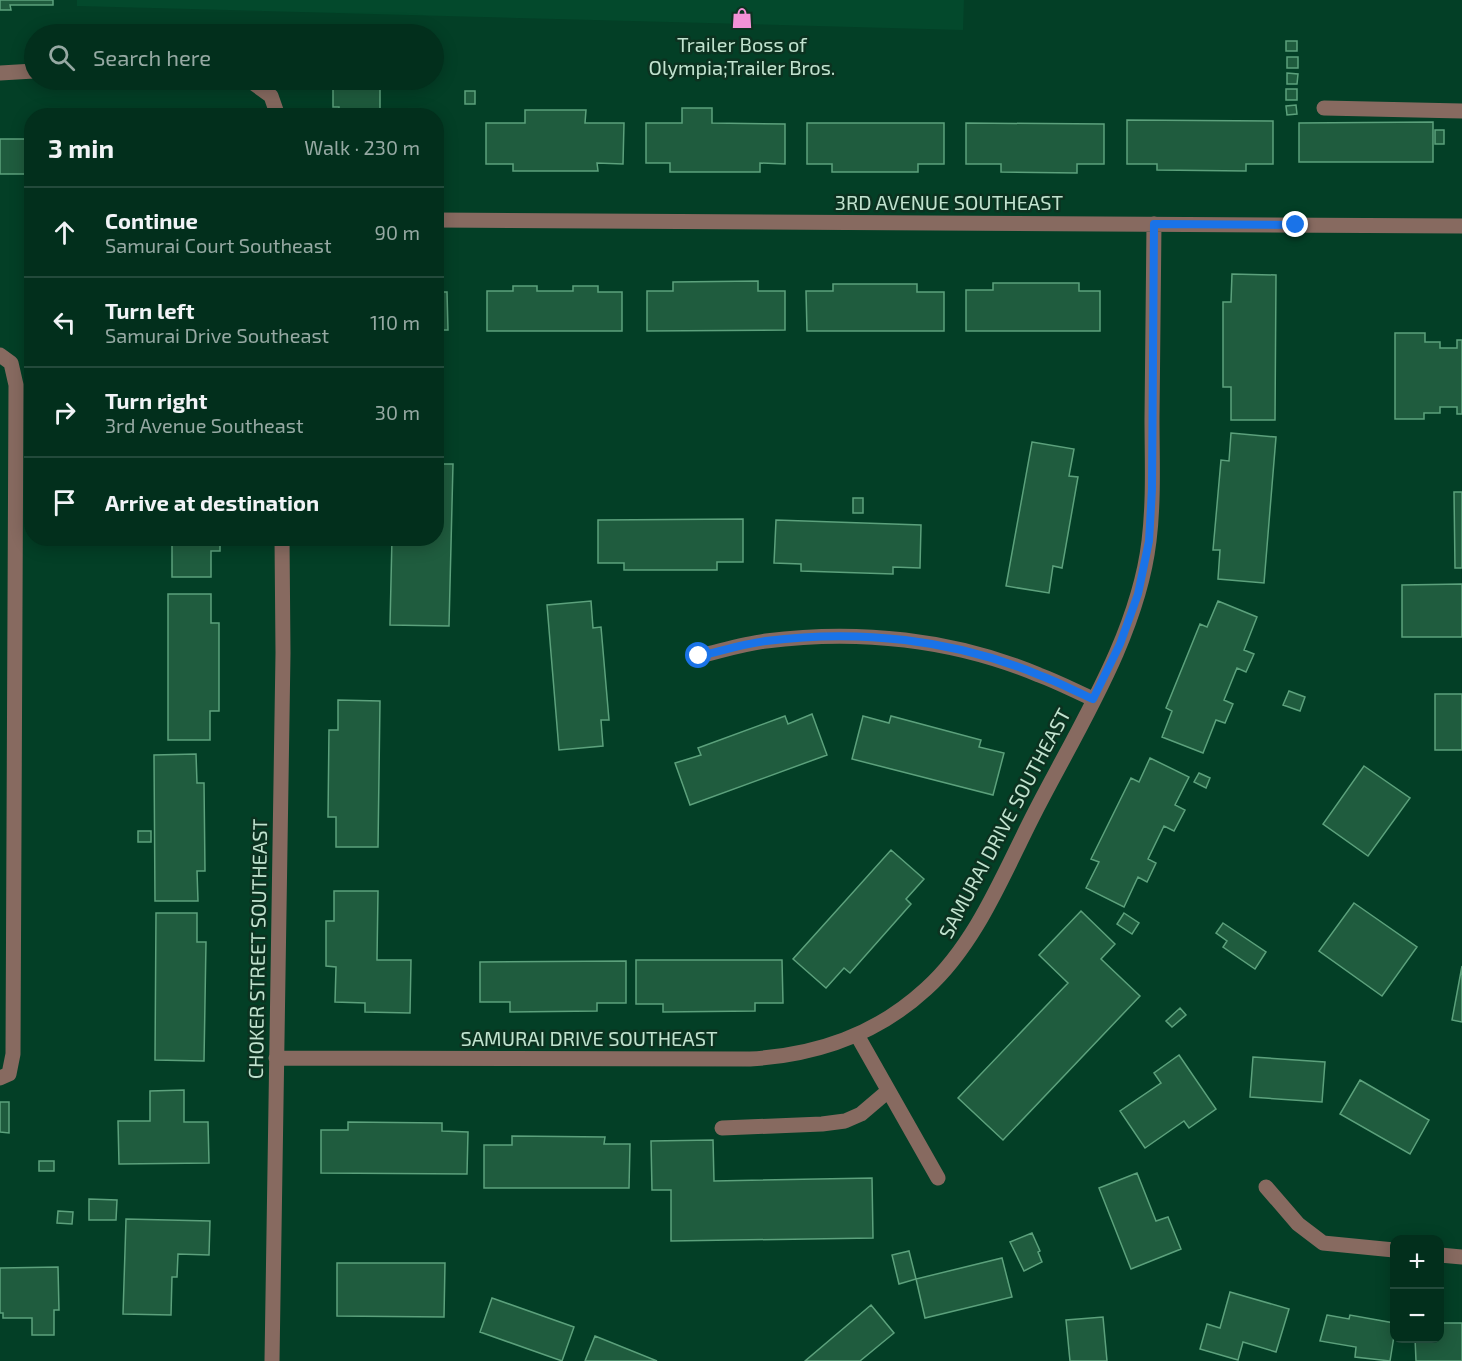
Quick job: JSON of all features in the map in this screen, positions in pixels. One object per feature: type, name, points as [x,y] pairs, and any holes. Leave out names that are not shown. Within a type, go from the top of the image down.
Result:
[{"type":"street","points":[[0,73],[24,72]]},
{"type":"street","points":[[263,90],[271,96],[275,108]]},
{"type":"street","points":[[1324,108],[1462,111]]},
{"type":"street","name":"3RD AVENUE SOUTHEAST","points":[[444,220],[1462,226]]},
{"type":"street","name":"SAMURAI DRIVE SOUTHEAST","points":[[276,1058],[750,1059],[805,1053],[857,1035],[882,1022],[926,989],[946,969],[980,918],[1093,699],[1124,634],[1138,594],[1149,541],[1152,489],[1154,224]]},
{"type":"street","points":[[0,355],[11,363],[16,386],[7,738],[13,1054],[9,1074],[0,1078]]},
{"type":"street","name":"CHOKER STREET SOUTHEAST","points":[[272,1361],[282,546]]},
{"type":"street","points":[[699,656],[763,641],[817,636],[884,638],[934,643],[1001,661],[1093,699]]},
{"type":"street","points":[[857,1035],[938,1178]]},
{"type":"street","points":[[722,1128],[845,1121],[861,1114],[888,1091]]},
{"type":"street","points":[[1266,1187],[1298,1224],[1323,1243],[1390,1250]]},
{"type":"street","points":[[1444,1255],[1462,1257]]},
{"type":"shaded area","name":"Trailer Boss of Olympia;Trailer Bros.","points":[[77,0],[964,0],[963,30],[77,6]]},
{"type":"building","points":[[0,0],[53,0],[53,5],[10,5],[11,10],[0,10]]},
{"type":"building","points":[[1286,41],[1297,41],[1297,51],[1286,51]]},
{"type":"building","points":[[1287,57],[1298,57],[1298,68],[1287,68]]},
{"type":"building","points":[[1287,73],[1298,74],[1297,84],[1287,84]]},
{"type":"building","points":[[1286,89],[1297,89],[1297,100],[1286,100]]},
{"type":"building","points":[[333,90],[380,90],[380,108],[333,107]]},
{"type":"building","points":[[465,91],[475,91],[475,104],[465,104]]},
{"type":"building","points":[[1296,105],[1297,114],[1287,115],[1286,106]]},
{"type":"building","points":[[682,108],[712,108],[712,123],[785,124],[785,164],[760,163],[760,172],[670,172],[670,163],[646,163],[646,123],[682,123]]},
{"type":"building","points":[[525,110],[586,110],[585,123],[624,123],[623,164],[597,163],[598,171],[513,171],[513,164],[486,164],[486,123],[525,123]]},
{"type":"building","points":[[1127,120],[1273,121],[1273,164],[1246,164],[1246,171],[1157,170],[1157,164],[1127,164]]},
{"type":"building","points":[[1433,122],[1433,162],[1299,162],[1299,123]]},
{"type":"building","points":[[807,123],[944,123],[944,164],[918,164],[918,172],[832,172],[832,164],[807,164]]},
{"type":"building","points":[[966,123],[1104,124],[1104,164],[1077,164],[1077,173],[1001,172],[1001,164],[966,164]]},
{"type":"building","points":[[1435,130],[1444,130],[1444,144],[1435,144]]},
{"type":"building","points":[[0,139],[24,139],[24,174],[0,174]]},
{"type":"building","points":[[1232,274],[1276,275],[1275,420],[1231,420],[1231,387],[1223,387],[1223,302],[1231,302]]},
{"type":"building","points":[[758,281],[758,291],[785,291],[785,330],[647,331],[647,291],[673,291],[673,282]]},
{"type":"building","points":[[993,283],[1079,283],[1079,291],[1100,291],[1100,331],[966,331],[966,290],[993,290]]},
{"type":"building","points":[[833,284],[917,284],[917,292],[944,292],[944,331],[807,331],[806,291],[833,291]]},
{"type":"building","points":[[513,286],[537,286],[537,291],[573,291],[573,286],[598,286],[598,292],[622,292],[622,331],[487,331],[487,291],[513,291]]},
{"type":"building","points":[[444,292],[447,292],[448,330],[444,330]]},
{"type":"building","points":[[1395,333],[1425,333],[1425,342],[1440,342],[1440,348],[1457,348],[1457,340],[1462,340],[1462,414],[1457,414],[1457,407],[1440,407],[1440,413],[1424,413],[1424,419],[1395,419]]},
{"type":"building","points":[[1231,433],[1276,437],[1264,583],[1218,579],[1220,550],[1213,550],[1221,460],[1229,461]]},
{"type":"building","points":[[1032,442],[1074,449],[1069,476],[1078,477],[1062,568],[1053,566],[1049,593],[1006,586]]},
{"type":"building","points":[[444,464],[453,464],[449,626],[390,625],[392,546],[444,546]]},
{"type":"building","points":[[1454,492],[1462,492],[1462,568],[1455,568]]},
{"type":"building","points":[[853,498],[863,498],[863,513],[853,513]]},
{"type":"building","points":[[743,519],[743,562],[717,562],[717,570],[624,570],[624,563],[598,563],[598,520]]},
{"type":"building","points":[[776,520],[921,525],[920,568],[893,567],[893,574],[801,571],[801,564],[774,563]]},
{"type":"building","points":[[172,546],[220,546],[220,551],[211,551],[211,577],[172,577]]},
{"type":"building","points":[[1462,584],[1462,637],[1402,637],[1402,585]]},
{"type":"building","points":[[168,594],[211,594],[211,623],[219,623],[219,711],[210,711],[210,740],[168,740]]},
{"type":"building","points":[[591,601],[593,628],[601,627],[609,720],[601,720],[603,746],[559,750],[547,605]]},
{"type":"building","points":[[1218,601],[1257,617],[1244,650],[1254,654],[1246,672],[1237,668],[1224,700],[1233,704],[1225,723],[1216,720],[1203,753],[1162,737],[1172,711],[1166,708],[1200,624],[1207,627]]},
{"type":"building","points":[[1289,691],[1305,697],[1300,711],[1283,705]]},
{"type":"building","points":[[1435,694],[1462,694],[1462,750],[1435,750]]},
{"type":"building","points":[[338,700],[380,701],[378,847],[336,847],[336,817],[328,817],[329,730],[338,730]]},
{"type":"building","points":[[812,714],[827,755],[690,805],[675,763],[701,755],[698,748],[785,716],[788,724]]},
{"type":"building","points":[[863,716],[889,723],[891,716],[981,740],[979,747],[1004,753],[993,795],[852,759]]},
{"type":"building","points":[[196,754],[197,783],[204,783],[205,871],[197,871],[198,901],[155,901],[154,755]]},
{"type":"building","points":[[1150,758],[1189,777],[1175,805],[1185,810],[1174,831],[1164,826],[1148,859],[1156,863],[1147,882],[1138,877],[1124,907],[1086,888],[1099,862],[1091,859],[1131,778],[1139,782]]},
{"type":"building","points":[[1364,766],[1410,798],[1368,856],[1323,824]]},
{"type":"building","points":[[1199,773],[1210,778],[1206,788],[1194,782]]},
{"type":"building","points":[[138,831],[151,831],[151,842],[138,842]]},
{"type":"building","points":[[891,850],[924,879],[906,899],[911,904],[850,973],[844,968],[826,988],[793,959]]},
{"type":"building","points":[[334,891],[378,891],[377,960],[411,960],[410,1013],[365,1012],[365,1003],[335,1002],[336,967],[326,966],[326,921],[334,921]]},
{"type":"building","points":[[1354,903],[1417,947],[1382,996],[1319,951]]},
{"type":"building","points":[[1081,911],[1115,944],[1101,959],[1140,996],[1003,1140],[958,1098],[1068,983],[1039,955]]},
{"type":"building","points":[[156,913],[197,913],[197,942],[206,942],[204,1061],[155,1060]]},
{"type":"building","points":[[1124,913],[1139,923],[1132,934],[1117,924]]},
{"type":"building","points":[[1223,923],[1266,952],[1255,969],[1223,947],[1227,941],[1216,933]]},
{"type":"building","points":[[636,960],[782,960],[783,1003],[755,1003],[755,1011],[663,1012],[663,1004],[636,1004]]},
{"type":"building","points":[[626,961],[626,1003],[597,1003],[597,1011],[510,1012],[510,1002],[480,1002],[480,962]]},
{"type":"building","points":[[1462,966],[1462,1022],[1452,1020]]},
{"type":"building","points":[[1180,1008],[1186,1015],[1172,1027],[1166,1021]]},
{"type":"building","points":[[1179,1055],[1216,1109],[1189,1128],[1184,1121],[1145,1148],[1120,1111],[1161,1083],[1154,1073]]},
{"type":"building","points":[[1253,1057],[1325,1062],[1322,1102],[1250,1097]]},
{"type":"building","points":[[1360,1080],[1429,1120],[1410,1154],[1340,1114]]},
{"type":"building","points":[[184,1090],[184,1122],[208,1122],[209,1163],[119,1164],[118,1121],[150,1121],[150,1091]]},
{"type":"building","points":[[0,1102],[9,1102],[9,1133],[0,1132]]},
{"type":"building","points":[[348,1122],[442,1123],[442,1131],[468,1132],[467,1174],[321,1173],[321,1130],[348,1130]]},
{"type":"building","points":[[512,1136],[605,1137],[604,1144],[630,1144],[629,1188],[484,1188],[484,1145],[512,1145]]},
{"type":"building","points":[[713,1140],[714,1181],[872,1178],[873,1238],[671,1241],[671,1190],[652,1190],[651,1141]]},
{"type":"building","points":[[39,1161],[54,1161],[54,1171],[39,1171]]},
{"type":"building","points":[[1137,1173],[1156,1221],[1168,1217],[1181,1249],[1131,1269],[1099,1188]]},
{"type":"building","points":[[89,1199],[117,1200],[116,1220],[89,1220]]},
{"type":"building","points":[[58,1211],[73,1212],[72,1224],[57,1223]]},
{"type":"building","points":[[126,1219],[210,1221],[209,1255],[178,1254],[177,1277],[172,1277],[171,1315],[123,1314]]},
{"type":"building","points":[[1032,1233],[1042,1262],[1024,1271],[1010,1242]]},
{"type":"building","points":[[909,1251],[916,1279],[899,1284],[892,1255]]},
{"type":"building","points":[[1002,1258],[1012,1297],[925,1318],[916,1279]]},
{"type":"building","points":[[337,1263],[445,1263],[444,1317],[337,1316]]},
{"type":"building","points":[[58,1267],[59,1310],[54,1310],[54,1335],[32,1335],[32,1318],[3,1318],[3,1313],[0,1313],[0,1268]]},
{"type":"building","points":[[1230,1292],[1289,1309],[1276,1352],[1243,1342],[1238,1360],[1200,1349],[1207,1324],[1220,1328]]},
{"type":"building","points":[[492,1298],[574,1327],[562,1361],[480,1332]]},
{"type":"building","points":[[871,1305],[894,1333],[860,1361],[805,1361]]},
{"type":"building","points":[[1327,1315],[1349,1319],[1350,1315],[1390,1322],[1390,1343],[1393,1343],[1390,1361],[1355,1357],[1356,1347],[1320,1341]]},
{"type":"building","points":[[1103,1317],[1107,1361],[1070,1361],[1066,1320]]},
{"type":"building","points":[[1444,1323],[1462,1323],[1462,1361],[1416,1361],[1415,1343],[1444,1343]]},
{"type":"building","points":[[595,1336],[657,1361],[585,1361]]},
{"type":"place","name":"Trailer Boss of Olympia;Trailer Bros.","points":[[742,18]]},
{"type":"route","points":[[699,656],[763,641],[817,636],[884,638],[934,643],[1001,661],[1093,699],[1120,644],[1138,594],[1149,541],[1152,489],[1154,224],[1296,225]]}]
